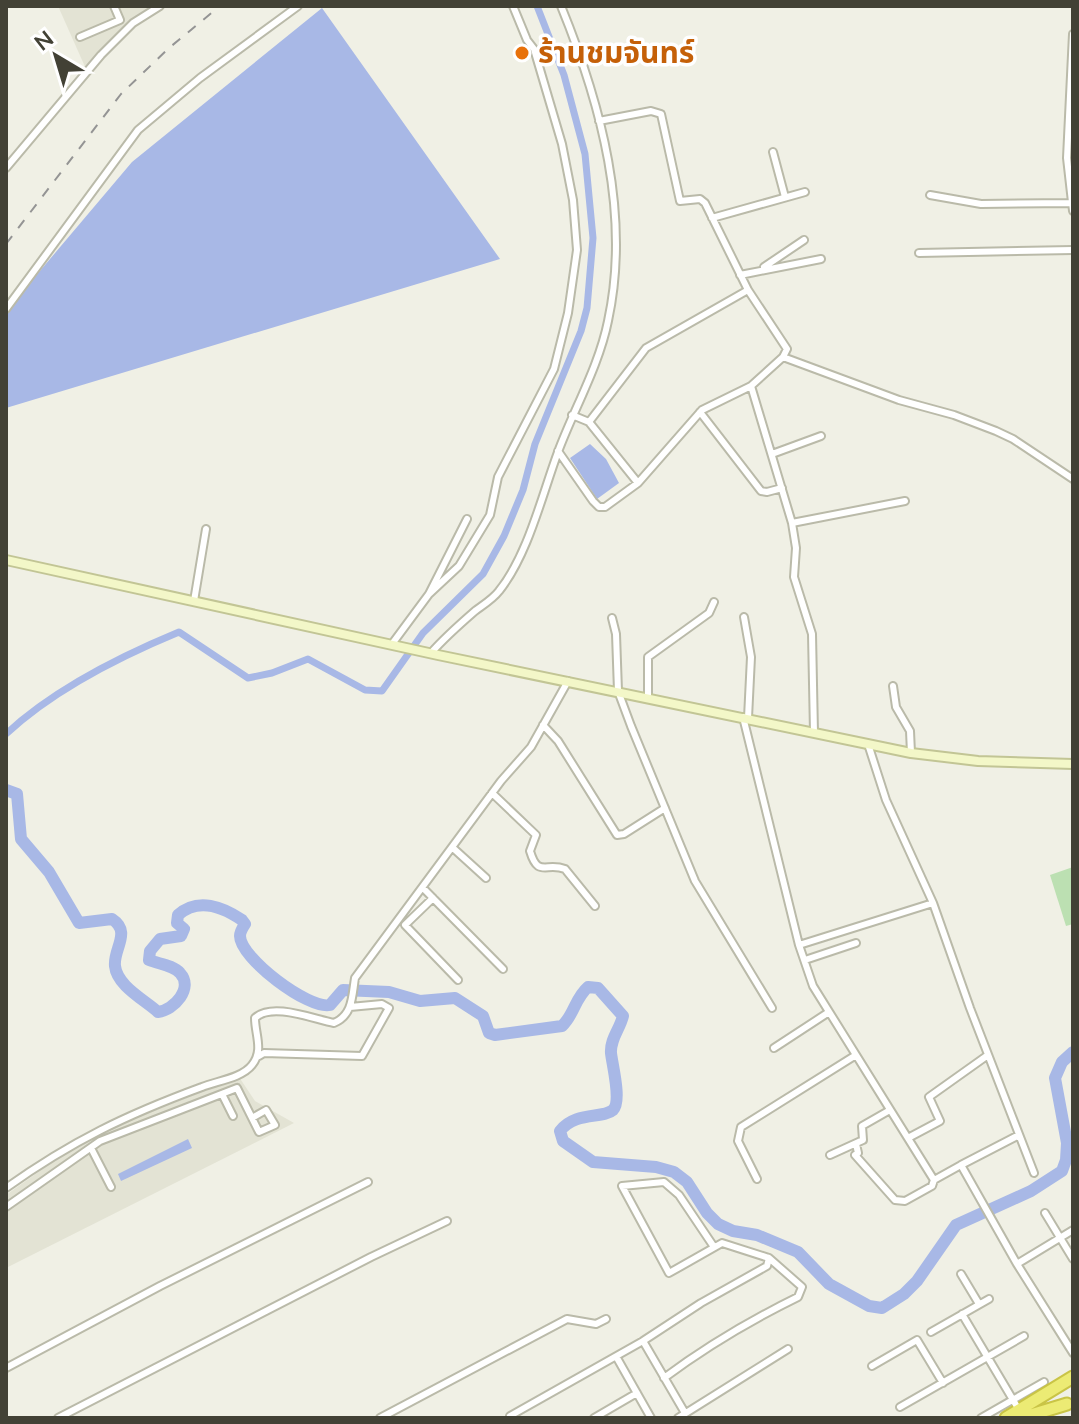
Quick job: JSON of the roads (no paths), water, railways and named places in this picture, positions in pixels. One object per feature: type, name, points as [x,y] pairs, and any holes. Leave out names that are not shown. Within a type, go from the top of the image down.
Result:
[{"type":"highway","points":[[1006,1418],[1073,1377]]},
{"type":"highway","points":[[1018,1409],[1070,1402]]},
{"type":"highway","points":[[1042,1418],[1070,1402]]},
{"type":"street","points":[[80,37],[120,20],[114,6]]},
{"type":"street","points":[[6,168],[101,55],[133,23],[160,6]]},
{"type":"street","points":[[6,309],[138,130],[200,78],[298,6]]},
{"type":"street","points":[[429,594],[459,566],[490,515],[498,477],[554,369],[574,279],[576,233],[568,168],[534,49],[513,6]]},
{"type":"street","points":[[431,653],[498,592],[519,557],[606,332],[616,241],[614,195],[599,121],[561,6]]},
{"type":"street","points":[[1073,34],[1067,158],[1073,211]]},
{"type":"street","points":[[558,451],[599,507],[605,507],[638,483],[700,412],[751,386],[783,357],[787,349],[748,290],[702,200],[680,201],[661,114],[651,111],[599,121]]},
{"type":"street","points":[[773,152],[785,197]]},
{"type":"street","points":[[712,218],[805,192]]},
{"type":"street","points":[[930,195],[981,204],[1072,203]]},
{"type":"street","points":[[761,269],[804,240]]},
{"type":"street","points":[[919,253],[1073,250]]},
{"type":"street","points":[[740,275],[821,259]]},
{"type":"street","points":[[589,422],[646,348],[748,290]]},
{"type":"street","points":[[783,357],[899,400],[954,415],[996,431],[1073,479]]},
{"type":"street","points":[[751,386],[792,523],[796,548],[794,577],[812,634],[814,733]]},
{"type":"street","points":[[700,412],[761,491],[782,488]]},
{"type":"street","points":[[572,415],[589,422],[638,483]]},
{"type":"street","points":[[772,454],[821,436]]},
{"type":"street","points":[[792,523],[905,501]]},
{"type":"street","points":[[392,644],[429,594],[467,519]]},
{"type":"street","points":[[194,601],[206,529]]},
{"type":"street","points":[[6,560],[911,753],[978,761],[1073,764]]},
{"type":"street","points":[[648,697],[648,657],[709,613],[714,602]]},
{"type":"street","points":[[744,617],[751,657],[746,717],[799,945],[813,986],[934,1180]]},
{"type":"street","points":[[612,618],[616,634],[618,691],[665,808],[695,881],[772,1008]]},
{"type":"street","points":[[257,1057],[259,1048],[255,1018],[259,1014],[276,1011],[334,1023],[342,1020],[351,1006],[354,983],[374,952],[492,793],[527,752],[568,680]]},
{"type":"street","points":[[893,686],[896,707],[910,731],[911,753]]},
{"type":"street","points":[[543,725],[558,741],[617,835],[624,834],[665,808]]},
{"type":"street","points":[[868,744],[886,800],[933,903],[1034,1173]]},
{"type":"street","points":[[492,793],[536,835],[530,853],[538,867],[558,866],[565,869],[595,906]]},
{"type":"street","points":[[453,848],[486,878]]},
{"type":"street","points":[[423,888],[503,969]]},
{"type":"street","points":[[433,898],[405,925],[458,980]]},
{"type":"street","points":[[799,945],[933,903]]},
{"type":"street","points":[[805,960],[854,944],[845,930]]},
{"type":"street","points":[[6,1188],[85,1136],[157,1104],[243,1073],[264,1053],[362,1056],[389,1008],[382,1004],[351,1006]]},
{"type":"street","points":[[774,1048],[829,1012]]},
{"type":"street","points":[[757,1179],[738,1141],[741,1127],[856,1055]]},
{"type":"street","points":[[908,1138],[940,1121],[929,1097],[988,1055]]},
{"type":"street","points":[[6,1207],[100,1141],[237,1088],[252,1118]]},
{"type":"street","points":[[222,1094],[233,1116]]},
{"type":"street","points":[[830,1155],[864,1138],[862,1126],[890,1110]]},
{"type":"street","points":[[856,1144],[858,1153],[855,1155],[895,1200],[905,1201],[932,1186],[934,1180],[1019,1135]]},
{"type":"street","points":[[91,1148],[111,1187]]},
{"type":"street","points":[[961,1165],[1017,1264],[1073,1353]]},
{"type":"street","points":[[6,1368],[160,1286],[368,1182]]},
{"type":"street","points":[[664,1378],[704,1348],[798,1297],[802,1287],[769,1258],[722,1243],[669,1273],[622,1186],[664,1182],[679,1195],[714,1247]]},
{"type":"street","points":[[1045,1213],[1073,1259]]},
{"type":"street","points":[[58,1418],[447,1221]]},
{"type":"street","points":[[1017,1264],[1073,1230]]},
{"type":"street","points":[[510,1416],[617,1358],[701,1303],[767,1266],[769,1258]]},
{"type":"street","points":[[961,1274],[979,1304]]},
{"type":"street","points":[[931,1332],[989,1299]]},
{"type":"street","points":[[962,1314],[1018,1409]]},
{"type":"street","points":[[380,1418],[567,1319],[596,1324],[606,1319]]},
{"type":"street","points":[[900,1407],[1024,1336]]},
{"type":"street","points":[[872,1366],[917,1340],[943,1383]]},
{"type":"street","points":[[643,1341],[685,1413]]},
{"type":"street","points":[[678,1418],[788,1349]]},
{"type":"street","points":[[617,1358],[651,1418]]},
{"type":"street","points":[[981,1418],[1018,1409],[1044,1382]]},
{"type":"street","points":[[594,1418],[637,1393]]},
{"type":"water","points":[[322,8],[500,259],[6,408],[6,311],[132,162]]},
{"type":"water","points":[[590,444],[606,459],[619,483],[597,499],[570,458]]},
{"type":"water","points":[[188,1139],[192,1148],[121,1181],[118,1174]]},
{"type":"waterway","points":[[6,734],[45,703],[88,676],[179,632],[248,678],[272,673],[308,659],[365,690],[382,691],[423,633],[483,574],[504,536],[523,490],[535,444],[581,331],[587,308],[593,238],[585,154],[564,75],[537,6]]},
{"type":"waterway","points":[[6,790],[17,794],[21,839],[49,872],[79,923],[112,919],[118,924],[121,935],[115,960],[117,973],[126,986],[158,1012],[176,1003],[185,985],[177,970],[149,960],[150,951],[160,939],[181,936],[184,929],[177,923],[178,915],[202,905],[219,908],[242,920],[245,924],[240,936],[251,957],[277,981],[320,1004],[330,1005],[343,990],[389,992],[420,1001],[455,998],[483,1016],[489,1033],[495,1035],[562,1026],[584,991],[588,987],[598,988],[623,1016],[611,1048],[616,1105],[608,1113],[581,1118],[566,1125],[560,1131],[563,1141],[593,1162],[656,1167],[674,1172],[687,1182],[718,1224],[733,1231],[757,1235],[798,1252],[829,1284],[869,1306],[882,1308],[904,1294],[917,1281],[956,1225],[1031,1191],[1062,1171],[1067,1143],[1055,1078],[1062,1062],[1073,1052]]},
{"type":"railway","points":[[6,244],[121,94],[169,48],[220,6]]},
{"type":"place","name":"ร้านชมจันทร์","points":[[522,53]]}]
